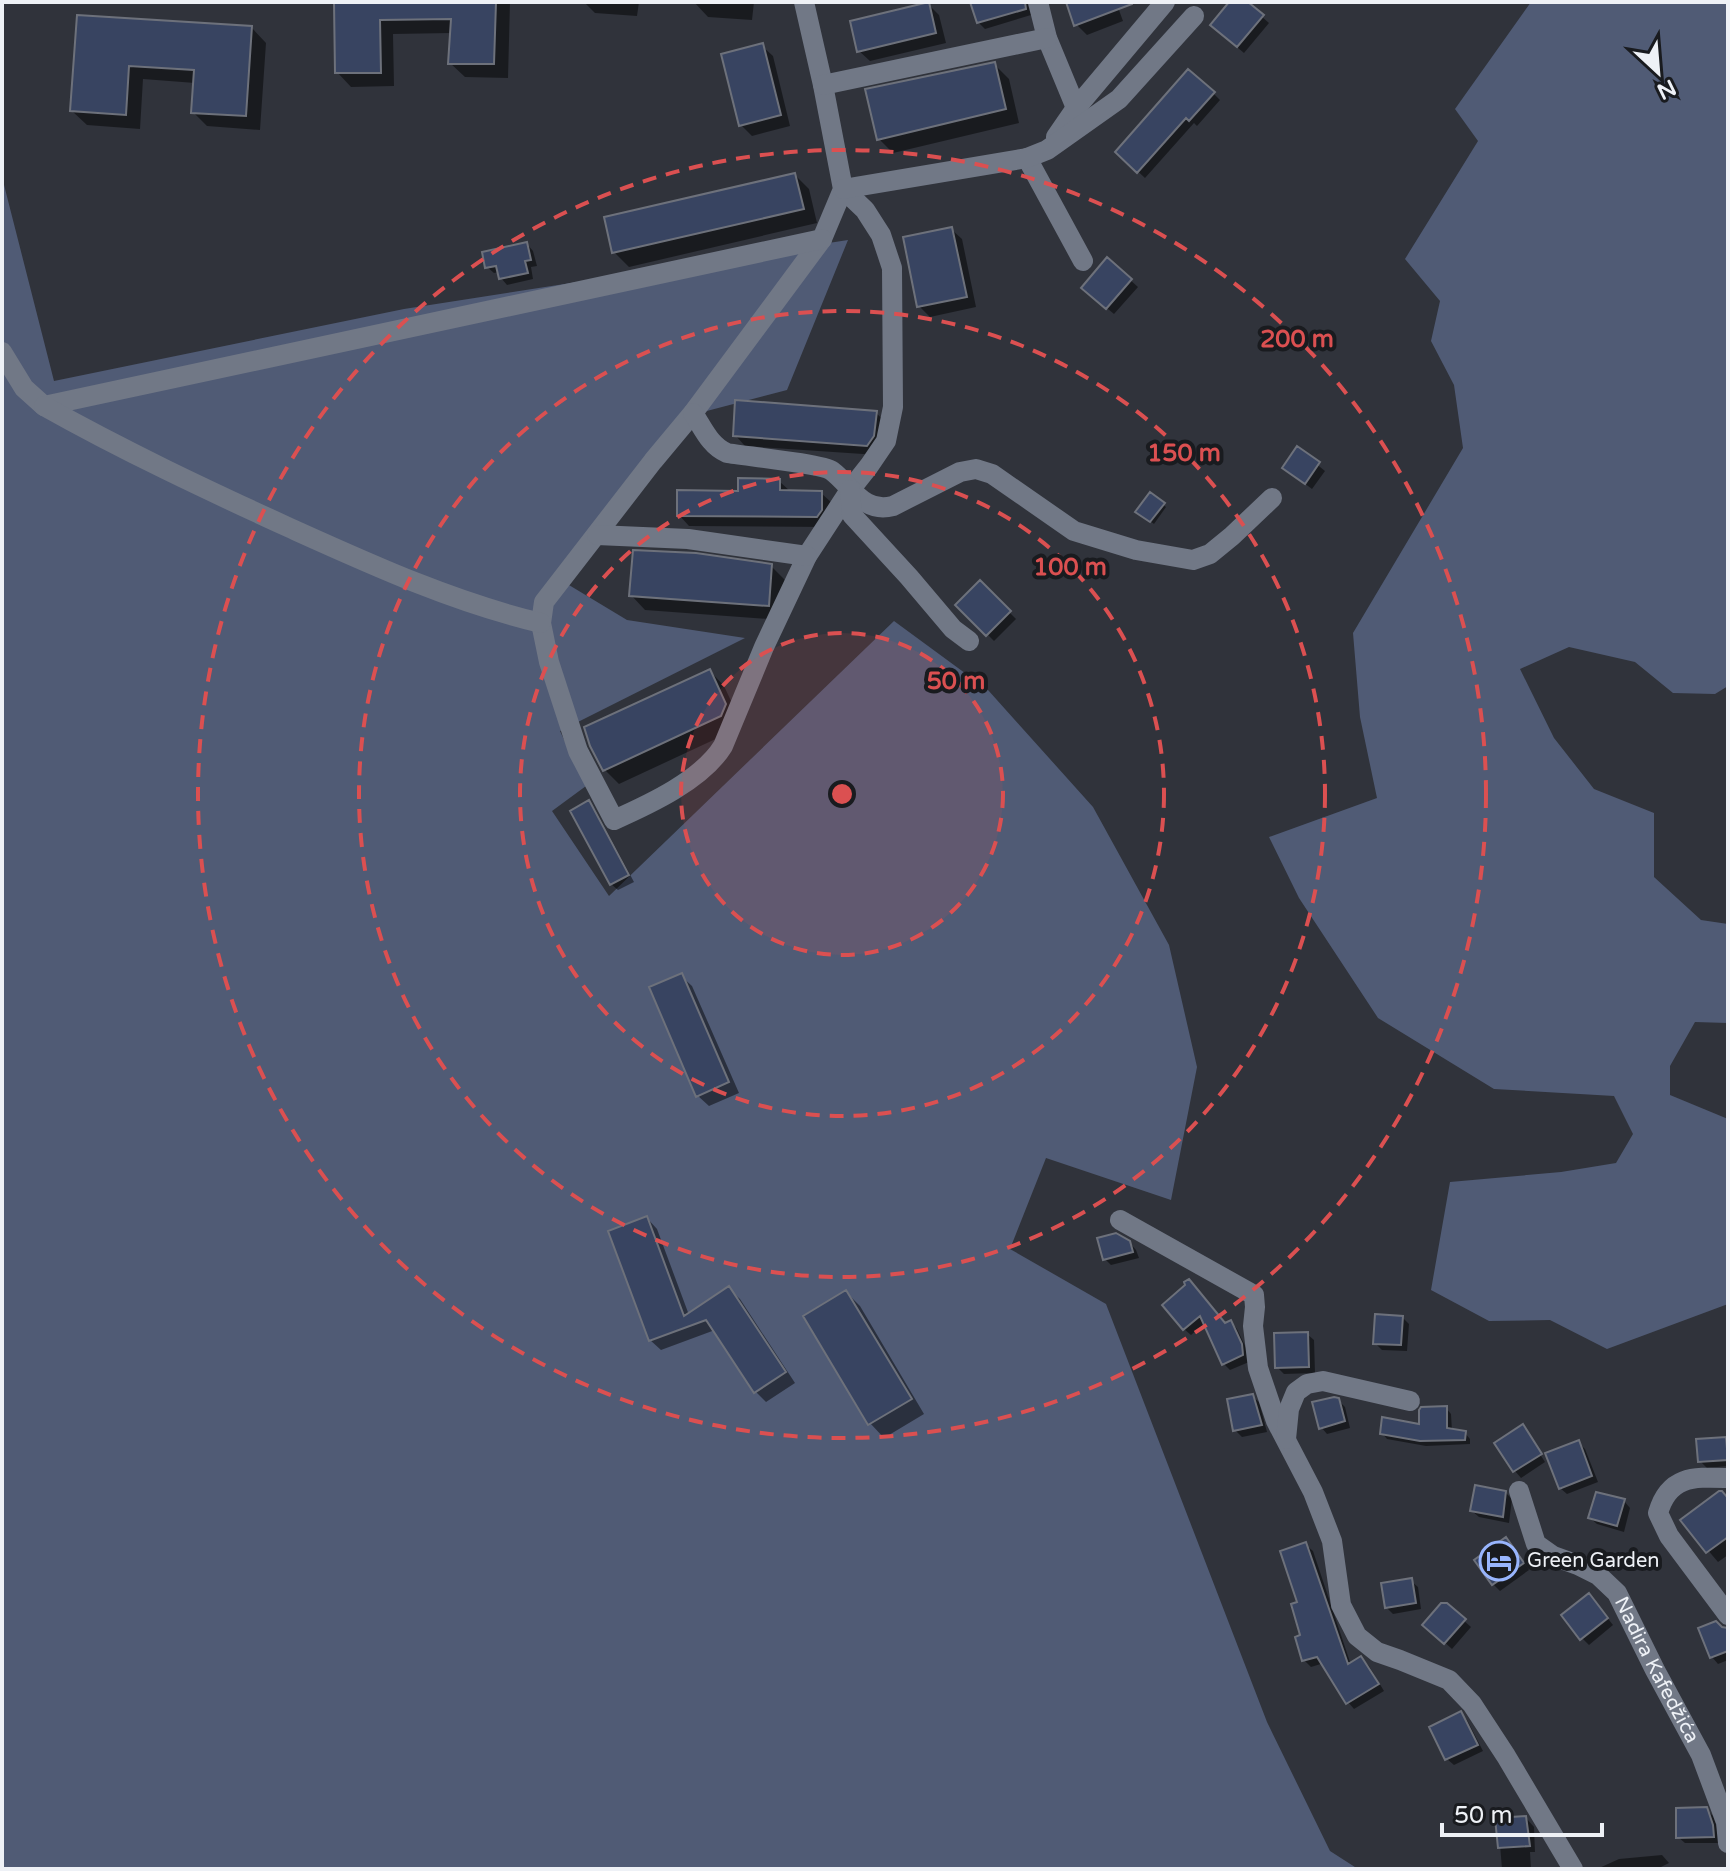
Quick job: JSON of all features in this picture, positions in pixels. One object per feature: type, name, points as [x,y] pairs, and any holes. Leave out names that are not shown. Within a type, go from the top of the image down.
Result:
[{"type":"street","points":[[804,2],[843,189],[822,239],[693,413],[544,602],[541,623],[549,662],[578,751],[614,820],[684,783],[714,760],[807,556],[886,441],[893,407],[892,268],[881,235],[865,210],[843,189]]},
{"type":"street","points":[[1038,2],[1047,38],[1076,108]]},
{"type":"street","points":[[1047,150],[1076,108],[1165,2]]},
{"type":"street","points":[[843,189],[1027,158],[1047,150],[1119,99],[1194,16]]},
{"type":"street","points":[[823,85],[1047,38]]},
{"type":"street","points":[[1027,158],[1083,261]]},
{"type":"street","points":[[44,406],[822,239]]},
{"type":"street","points":[[2,352],[24,388],[44,406],[98,436],[395,575],[504,614],[541,623]]},
{"type":"street","points":[[693,413],[718,450],[829,469],[868,504],[882,509],[960,472],[976,469],[992,474],[1074,531],[1136,550],[1193,560],[1210,554],[1272,498]]},
{"type":"street","points":[[850,490],[852,515],[953,629],[969,641]]},
{"type":"street","points":[[597,535],[688,539],[807,556]]},
{"type":"street","points":[[1120,1220],[1254,1295],[1253,1326],[1258,1368],[1276,1421],[1313,1492],[1332,1541],[1341,1605],[1357,1636],[1377,1652],[1449,1680],[1472,1704],[1573,1869]]},
{"type":"street","points":[[1286,1439],[1289,1409],[1296,1392],[1307,1384],[1323,1381],[1410,1401]]},
{"type":"street","points":[[1728,1478],[1696,1477],[1675,1485],[1663,1496],[1658,1513],[1669,1536],[1728,1615]]},
{"type":"street","name":"Nadira Kafedžića","points":[[1519,1491],[1536,1544],[1553,1556],[1598,1575],[1617,1593],[1701,1755],[1726,1822],[1728,1843]]},
{"type":"shaded area","points":[[1531,2],[1728,2],[1728,686],[1715,694],[1673,693],[1635,662],[1569,647],[1520,669],[1554,738],[1594,789],[1654,813],[1654,877],[1701,920],[1728,924],[1728,1023],[1695,1022],[1670,1066],[1670,1095],[1728,1119],[1728,1304],[1607,1349],[1550,1320],[1489,1321],[1431,1290],[1450,1182],[1561,1172],[1616,1163],[1633,1134],[1614,1096],[1494,1089],[1378,1018],[1299,898],[1269,837],[1377,798],[1360,717],[1353,633],[1463,448],[1454,385],[1431,341],[1440,301],[1405,259],[1478,141],[1455,109]]},
{"type":"shaded area","points":[[2,177],[54,381],[404,309],[848,240],[787,390],[680,418],[554,576],[627,620],[745,638],[560,731],[586,786],[552,811],[609,896],[894,621],[988,690],[1093,807],[1169,945],[1197,1067],[1171,1200],[1046,1158],[1010,1249],[1106,1304],[1267,1722],[1330,1851],[1358,1869],[2,1869]]},
{"type":"building","points":[[334,2],[496,2],[494,64],[448,64],[451,19],[380,20],[381,73],[335,73]]},
{"type":"building","points":[[929,2],[936,33],[857,52],[850,21]]},
{"type":"building","points":[[970,2],[1025,2],[1026,9],[977,23]]},
{"type":"building","points":[[1066,2],[1132,2],[1132,4],[1074,26]]},
{"type":"building","points":[[1229,2],[1248,2],[1264,15],[1237,47],[1210,25]]},
{"type":"building","points":[[77,15],[252,26],[246,116],[191,113],[194,70],[129,66],[126,115],[70,111]]},
{"type":"building","points":[[763,43],[781,115],[739,126],[721,54]]},
{"type":"building","points":[[995,62],[1006,109],[877,140],[865,89]]},
{"type":"building","points":[[1188,69],[1215,92],[1189,121],[1186,118],[1137,173],[1115,152]]},
{"type":"building","points":[[795,173],[804,209],[612,253],[604,217]]},
{"type":"building","points":[[952,227],[967,297],[917,307],[903,237]]},
{"type":"building","points":[[527,242],[531,260],[525,261],[528,273],[499,279],[496,266],[485,268],[482,252]]},
{"type":"building","points":[[1107,257],[1132,279],[1106,309],[1081,288]]},
{"type":"building","points":[[735,400],[877,411],[874,436],[867,446],[733,436]]},
{"type":"building","points":[[1297,446],[1320,462],[1305,484],[1282,468]]},
{"type":"building","points":[[738,478],[780,479],[780,490],[822,491],[822,510],[817,517],[677,516],[677,490],[738,491]]},
{"type":"building","points":[[1150,492],[1165,503],[1150,522],[1135,512]]},
{"type":"building","points":[[633,550],[696,553],[772,564],[769,606],[629,596]]},
{"type":"building","points":[[980,580],[1011,611],[986,636],[955,605]]},
{"type":"building","points":[[710,669],[726,704],[721,716],[603,771],[584,727]]},
{"type":"building","points":[[589,800],[629,875],[610,885],[570,811]]},
{"type":"building","points":[[682,973],[729,1082],[696,1097],[649,987]]},
{"type":"building","points":[[647,1216],[684,1316],[729,1286],[786,1372],[754,1393],[706,1320],[649,1341],[608,1231]]},
{"type":"building","points":[[1116,1233],[1130,1241],[1133,1252],[1103,1260],[1097,1238]]},
{"type":"building","points":[[1189,1279],[1225,1323],[1231,1320],[1242,1344],[1243,1355],[1222,1365],[1200,1316],[1183,1330],[1162,1305]]},
{"type":"building","points":[[846,1290],[912,1399],[868,1425],[803,1316]]},
{"type":"building","points":[[1375,1314],[1403,1316],[1401,1345],[1373,1344]]},
{"type":"building","points":[[1308,1332],[1309,1367],[1275,1368],[1274,1333]]},
{"type":"building","points":[[1253,1394],[1262,1425],[1233,1431],[1227,1399]]},
{"type":"building","points":[[1339,1398],[1345,1421],[1319,1429],[1312,1402]]},
{"type":"building","points":[[1447,1406],[1447,1428],[1466,1431],[1465,1440],[1420,1441],[1380,1434],[1382,1417],[1419,1424],[1421,1407]]},
{"type":"building","points":[[1523,1424],[1542,1454],[1513,1472],[1494,1443]]},
{"type":"building","points":[[1726,1437],[1728,1460],[1698,1462],[1696,1439]]},
{"type":"building","points":[[1579,1440],[1592,1476],[1559,1489],[1545,1453]]},
{"type":"building","points":[[1475,1485],[1506,1491],[1503,1517],[1470,1511]]},
{"type":"building","points":[[1719,1491],[1728,1498],[1728,1537],[1706,1553],[1680,1520]]},
{"type":"building","points":[[1596,1492],[1625,1499],[1617,1526],[1588,1518]]},
{"type":"building","name":"Green Garden","points":[[1506,1537],[1524,1563],[1492,1585],[1474,1560]]},
{"type":"building","points":[[1306,1542],[1348,1664],[1361,1656],[1379,1684],[1346,1704],[1317,1657],[1302,1661],[1295,1637],[1300,1635],[1291,1604],[1297,1602],[1280,1551]]},
{"type":"building","points":[[1412,1578],[1416,1603],[1385,1608],[1381,1583]]},
{"type":"building","points":[[1589,1593],[1608,1618],[1580,1640],[1561,1615]]},
{"type":"building","points":[[1441,1603],[1447,1603],[1466,1619],[1444,1644],[1422,1625]]},
{"type":"building","points":[[1716,1621],[1728,1628],[1728,1651],[1710,1658],[1698,1628]]},
{"type":"building","points":[[1461,1711],[1478,1745],[1445,1760],[1429,1727]]},
{"type":"building","points":[[1707,1807],[1714,1837],[1676,1838],[1676,1808]]},
{"type":"building","points":[[1526,1816],[1530,1846],[1498,1848],[1495,1818]]},
{"type":"place","name":"Green Garden","points":[[1499,1561]]}]
